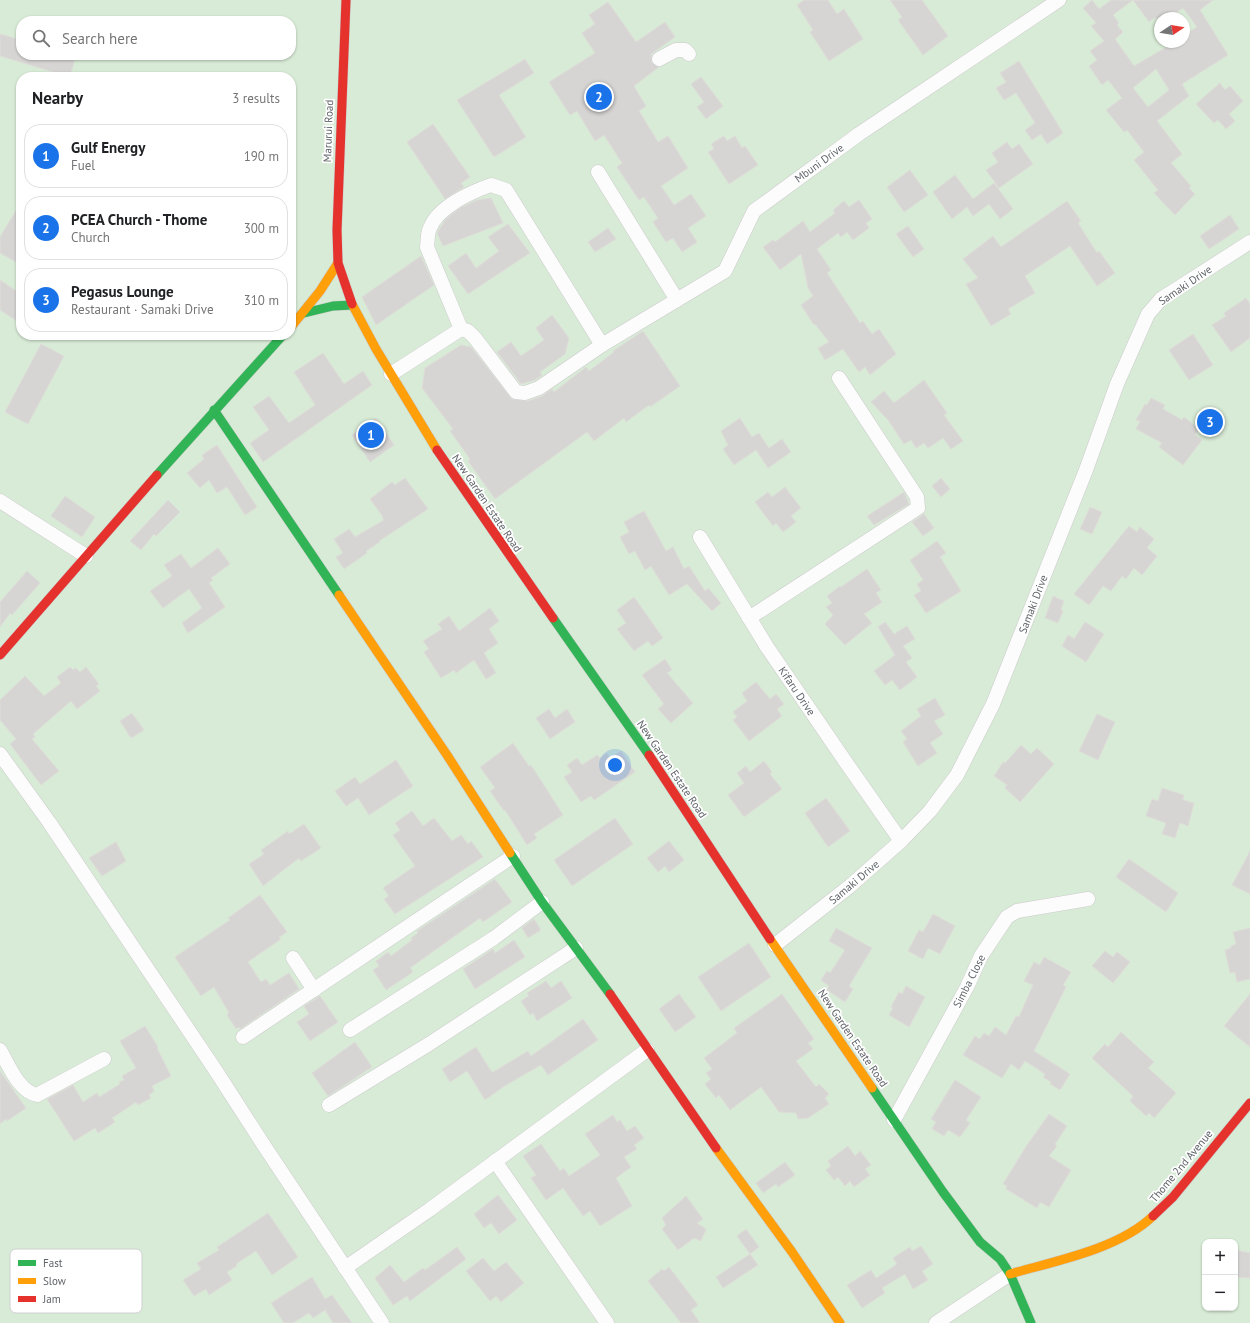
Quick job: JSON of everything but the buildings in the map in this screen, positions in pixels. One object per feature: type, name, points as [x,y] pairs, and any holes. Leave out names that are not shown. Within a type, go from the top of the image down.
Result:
[{"type":"street","name":"Marurui Road","points":[[338,263],[337,207],[346,0]]},
{"type":"street","name":"Mbuni Drive","points":[[461,329],[468,332],[475,338],[516,392],[525,393],[539,388],[602,345],[725,271],[754,211],[859,134],[1059,0]]},
{"type":"street","points":[[659,60],[676,50],[685,50],[689,54]]},
{"type":"street","points":[[598,172],[676,300]]},
{"type":"street","points":[[391,374],[461,329],[427,247],[428,232],[434,222],[457,200],[491,185],[506,190],[602,345]]},
{"type":"street","name":"Samaki Drive","points":[[775,945],[845,890],[901,841],[930,811],[957,774],[993,704],[1086,470],[1116,384],[1148,314],[1161,299],[1250,242]]},
{"type":"street","name":"New Garden Estate Road","points":[[338,263],[352,305],[391,374],[447,466],[670,785],[775,945],[894,1120],[980,1242],[1000,1259],[1010,1274],[1031,1323]]},
{"type":"street","points":[[296,322],[304,313],[338,263]]},
{"type":"street","points":[[304,313],[333,306],[352,305]]},
{"type":"street","points":[[0,655],[214,410],[278,340]]},
{"type":"street","points":[[749,618],[918,508],[917,496],[839,378]]},
{"type":"street","points":[[214,410],[448,755],[542,902],[576,948],[718,1151],[792,1252],[840,1323]]},
{"type":"street","points":[[0,501],[86,556]]},
{"type":"street","name":"Kifaru Drive","points":[[700,537],[749,618],[845,761],[901,841]]},
{"type":"street","points":[[0,754],[49,822],[216,1071],[382,1323]]},
{"type":"street","points":[[243,1037],[513,856]]},
{"type":"street","name":"Simba Close","points":[[894,1120],[967,987],[982,956],[1006,917],[1017,911],[1088,899]]},
{"type":"street","points":[[350,1030],[494,938],[542,902]]},
{"type":"street","points":[[329,1105],[429,1044],[576,948]]},
{"type":"street","points":[[293,958],[314,990]]},
{"type":"street","points":[[0,1050],[19,1082],[27,1090],[37,1096],[104,1059]]},
{"type":"street","points":[[346,1268],[495,1162],[648,1050]]},
{"type":"street","name":"Thome 2nd Avenue","points":[[1010,1274],[1094,1250],[1142,1227],[1173,1197],[1250,1103]]},
{"type":"street","points":[[495,1162],[607,1323]]},
{"type":"street","points":[[936,1323],[1010,1274]]},
{"type":"green space","points":[[0,0],[1250,0],[1250,1323],[0,1323]]},
{"type":"traffic: fast","points":[[304,313],[333,306],[352,305]]},
{"type":"traffic: fast","points":[[157,475],[278,340]]},
{"type":"traffic: fast","points":[[214,410],[339,595]]},
{"type":"traffic: fast","points":[[553,618],[649,755]]},
{"type":"traffic: fast","points":[[510,853],[542,902],[610,994]]},
{"type":"traffic: fast","points":[[872,1088],[943,1192],[980,1242],[1000,1259],[1010,1274],[1031,1323]]},
{"type":"traffic: slow","points":[[296,321],[320,291],[338,263]]},
{"type":"traffic: slow","points":[[352,304],[376,349],[437,450]]},
{"type":"traffic: slow","points":[[339,595],[447,755],[510,853]]},
{"type":"traffic: slow","points":[[770,939],[872,1088]]},
{"type":"traffic: slow","points":[[716,1148],[792,1252],[840,1323]]},
{"type":"traffic: slow","points":[[1010,1274],[1066,1259],[1105,1245],[1123,1237],[1153,1216]]},
{"type":"traffic: jam","points":[[346,0],[337,230],[338,263],[352,304]]},
{"type":"traffic: jam","points":[[437,450],[553,618]]},
{"type":"traffic: jam","points":[[0,655],[157,475]]},
{"type":"traffic: jam","points":[[649,755],[770,939]]},
{"type":"traffic: jam","points":[[610,994],[716,1148]]},
{"type":"traffic: jam","points":[[1153,1216],[1173,1197],[1250,1103]]},
{"type":"place","name":"PCEA Church - Thome","points":[[599,97]]},
{"type":"place","name":"Pegasus Lounge","points":[[1210,422]]},
{"type":"place","name":"Gulf Energy","points":[[371,435]]}]
